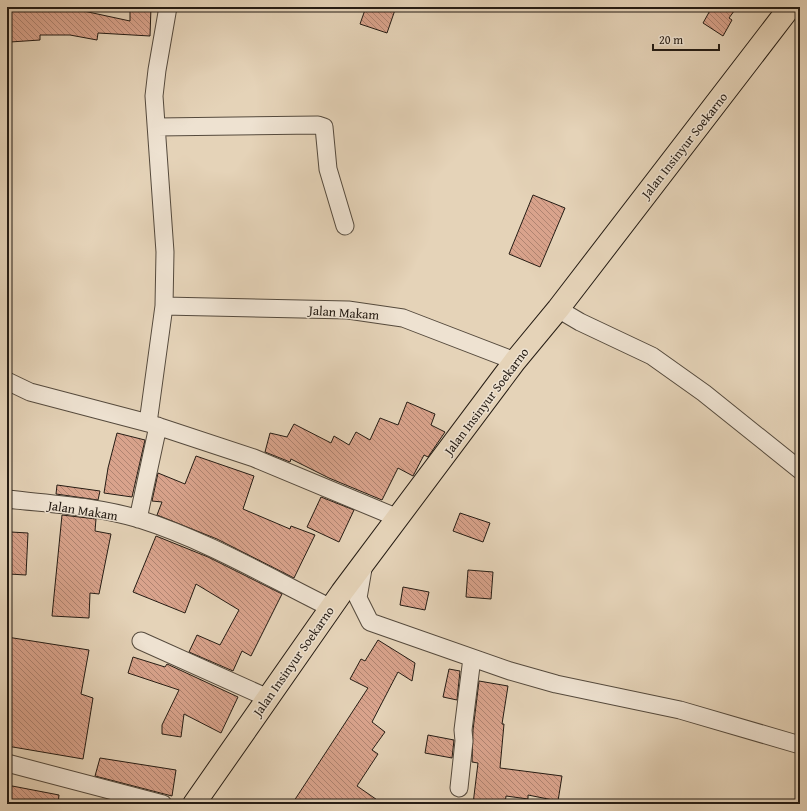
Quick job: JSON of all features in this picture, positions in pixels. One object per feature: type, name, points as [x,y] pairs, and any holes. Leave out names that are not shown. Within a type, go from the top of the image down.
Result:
[{"type":"main road","name":"Jalan Insinyur Soekarno","points":[[194,804],[331,608],[515,361],[558,309],[790,7]]},
{"type":"street","points":[[138,519],[153,424],[164,306],[165,252],[154,96],[168,7]]},
{"type":"street","points":[[157,127],[318,125],[324,127],[328,169],[345,226]]},
{"type":"street","name":"Jalan Makam","points":[[164,306],[348,310],[403,318],[515,361]]},
{"type":"street","points":[[558,309],[580,322],[652,356],[704,394],[800,470]]},
{"type":"street","points":[[7,381],[30,392],[153,424],[254,458],[398,518]]},
{"type":"street","name":"Jalan Makam","points":[[7,499],[61,505],[138,519],[188,537],[331,608]]},
{"type":"street","points":[[364,563],[358,598],[370,622],[472,658],[556,684],[680,710],[800,746]]},
{"type":"street","points":[[141,641],[268,698]]},
{"type":"street","points":[[459,788],[464,741],[463,730],[472,658]]},
{"type":"street","points":[[7,763],[163,804]]},
{"type":"building","points":[[8,7],[65,7],[130,21],[130,7],[151,7],[150,36],[98,33],[97,40],[70,35],[40,35],[40,40],[10,42]]},
{"type":"building","points":[[366,7],[396,7],[387,33],[360,24]]},
{"type":"building","points":[[712,7],[737,7],[729,18],[732,20],[723,36],[703,23]]},
{"type":"building","points":[[533,195],[565,208],[540,267],[509,254]]},
{"type":"building","points":[[407,402],[435,414],[431,425],[445,432],[428,457],[424,455],[413,476],[398,468],[382,500],[329,478],[291,459],[290,462],[265,452],[270,433],[287,437],[294,424],[331,443],[334,436],[349,445],[356,432],[370,440],[380,418],[398,425]]},
{"type":"building","points":[[117,433],[145,440],[132,497],[104,493],[108,468]]},
{"type":"building","points":[[196,456],[254,476],[243,509],[290,529],[291,526],[315,535],[294,578],[217,539],[157,515],[162,502],[152,501],[158,473],[185,484]]},
{"type":"building","points":[[57,485],[100,491],[98,500],[56,494]]},
{"type":"building","points":[[321,497],[354,510],[339,542],[307,527]]},
{"type":"building","points":[[460,513],[490,523],[483,542],[453,531]]},
{"type":"building","points":[[62,515],[96,519],[95,531],[111,534],[99,594],[90,593],[89,618],[52,616]]},
{"type":"building","points":[[11,532],[28,533],[26,575],[9,574]]},
{"type":"building","points":[[156,536],[208,557],[282,594],[251,656],[242,651],[233,671],[189,652],[197,635],[220,645],[239,610],[196,584],[185,613],[133,592]]},
{"type":"building","points":[[468,570],[493,572],[491,599],[466,597]]},
{"type":"building","points":[[403,587],[429,592],[425,610],[400,605]]},
{"type":"building","points":[[7,637],[89,650],[81,694],[93,698],[83,759],[7,746]]},
{"type":"building","points":[[378,640],[415,663],[412,681],[398,672],[372,722],[385,732],[372,750],[378,754],[357,786],[383,804],[292,804],[368,688],[350,679],[361,659],[365,661]]},
{"type":"building","points":[[133,657],[165,667],[167,664],[238,697],[221,733],[184,714],[181,737],[162,734],[162,725],[179,690],[128,673]]},
{"type":"building","points":[[449,669],[460,671],[457,700],[443,697]]},
{"type":"building","points":[[479,681],[508,686],[502,724],[504,724],[500,768],[562,776],[558,801],[528,795],[528,799],[506,796],[505,804],[473,804],[478,763],[472,762],[473,730]]},
{"type":"building","points":[[428,735],[454,740],[452,758],[425,753]]},
{"type":"building","points":[[100,758],[176,770],[172,796],[95,776]]},
{"type":"building","points":[[7,785],[59,795],[58,804],[7,804]]}]
